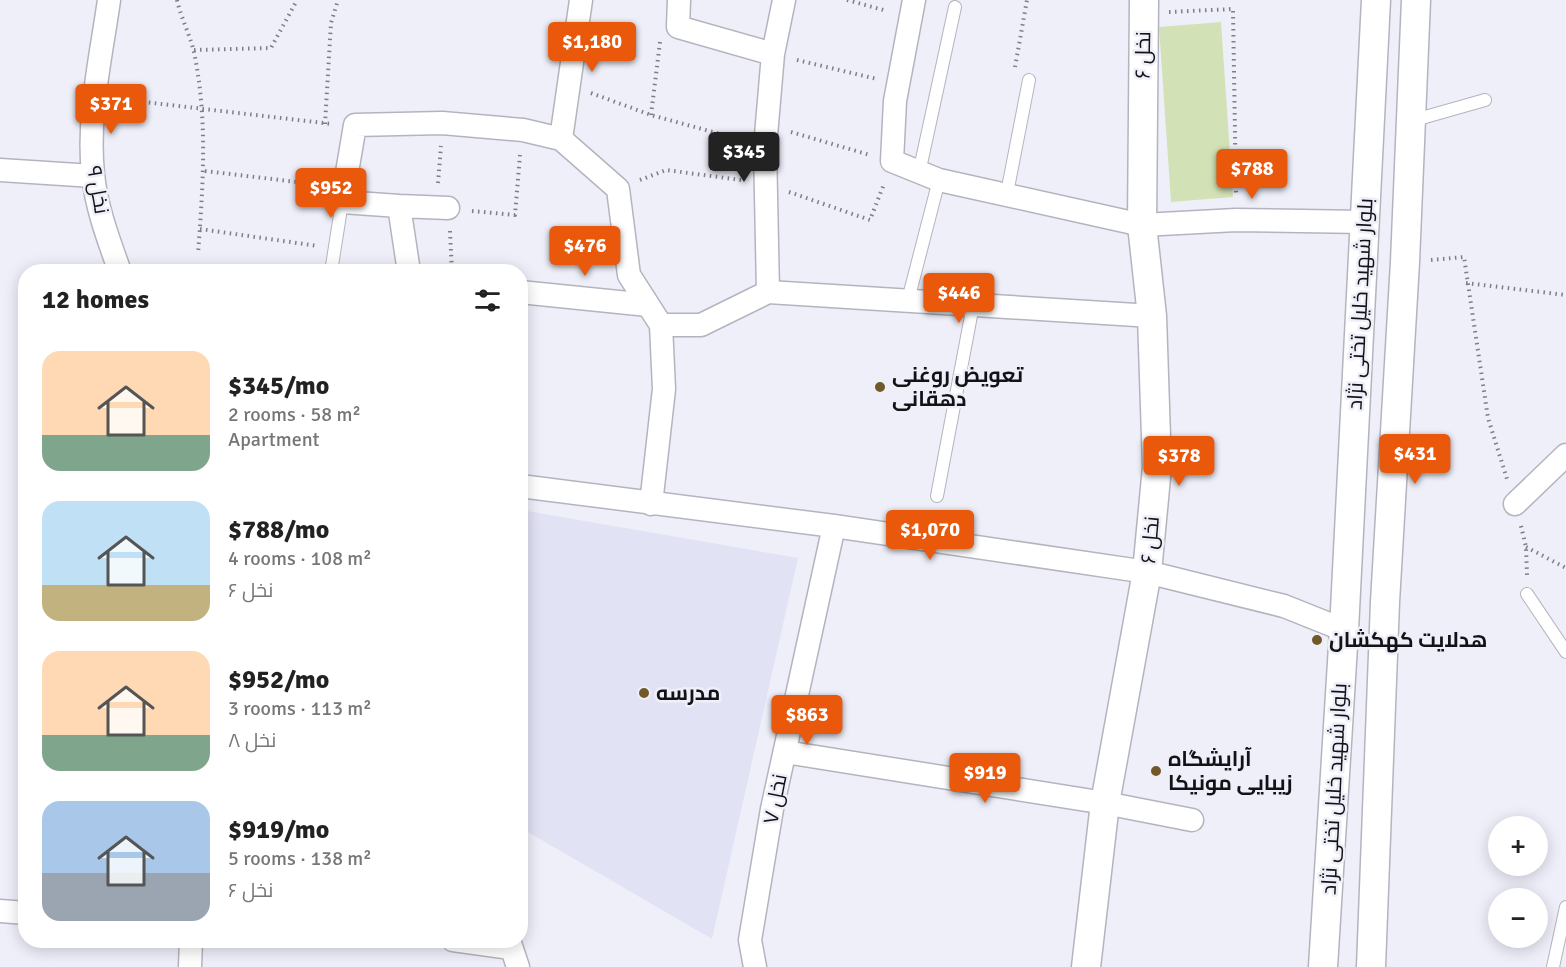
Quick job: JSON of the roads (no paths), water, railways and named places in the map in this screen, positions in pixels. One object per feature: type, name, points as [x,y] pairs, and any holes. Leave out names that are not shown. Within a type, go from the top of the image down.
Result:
[{"type":"street","name":"نخل ۹","points":[[109,0],[91,129],[93,176],[106,232],[117,264]]},
{"type":"street","points":[[561,139],[580,0]]},
{"type":"street","points":[[679,0],[678,27],[773,54]]},
{"type":"street","points":[[768,292],[764,184],[766,136],[773,54],[784,0]]},
{"type":"street","name":"بلوار شهید خلیل تختی نژاد","points":[[1323,967],[1344,630],[1376,0]]},
{"type":"street","name":"بلوار شهید خلیل تختی نژاد","points":[[1371,967],[1385,602],[1405,262],[1416,0]]},
{"type":"street","name":"نخل ۶","points":[[1086,967],[1105,803],[1147,572],[1157,467],[1152,316],[1142,225],[1144,6]]},
{"type":"street","points":[[912,9],[898,84],[892,161],[929,176],[1142,225],[1236,220],[1364,222]]},
{"type":"street","points":[[443,208],[399,206],[343,195],[355,125],[442,123],[523,130],[561,139],[618,189],[629,275],[662,325],[664,389],[651,504]]},
{"type":"street","points":[[0,170],[93,176]]},
{"type":"street","points":[[399,206],[408,264]]},
{"type":"street","points":[[528,292],[648,305]]},
{"type":"street","points":[[662,325],[701,325],[768,292],[1152,316]]},
{"type":"street","points":[[1515,504],[1566,454]]},
{"type":"street","points":[[528,487],[834,526],[1147,572],[1284,606],[1344,630]]},
{"type":"street","name":"نخل ۷","points":[[755,967],[750,940],[785,752],[834,526]]},
{"type":"street","points":[[785,752],[1105,803],[1192,820]]},
{"type":"street","points":[[0,911],[18,912]]},
{"type":"street","points":[[190,967],[191,948]]},
{"type":"street","points":[[493,948],[513,952]]},
{"type":"lane","points":[[908,300],[955,7]]},
{"type":"lane","points":[[1007,193],[1029,80]]},
{"type":"lane","points":[[1411,121],[1485,100]]},
{"type":"lane","points":[[332,264],[343,195]]},
{"type":"lane","points":[[938,496],[973,305]]},
{"type":"lane","points":[[1527,594],[1566,652]]},
{"type":"lane","points":[[1553,967],[1566,907]]},
{"type":"place","name":"تعویض روغنی دهقانی","points":[[880,387]]},
{"type":"place","name":"هدلایت کهکشان","points":[[1317,640]]},
{"type":"place","name":"مدرسه","points":[[644,693]]},
{"type":"place","name":"آرایشگاه زیبایی مونیکا","points":[[1156,771]]}]
